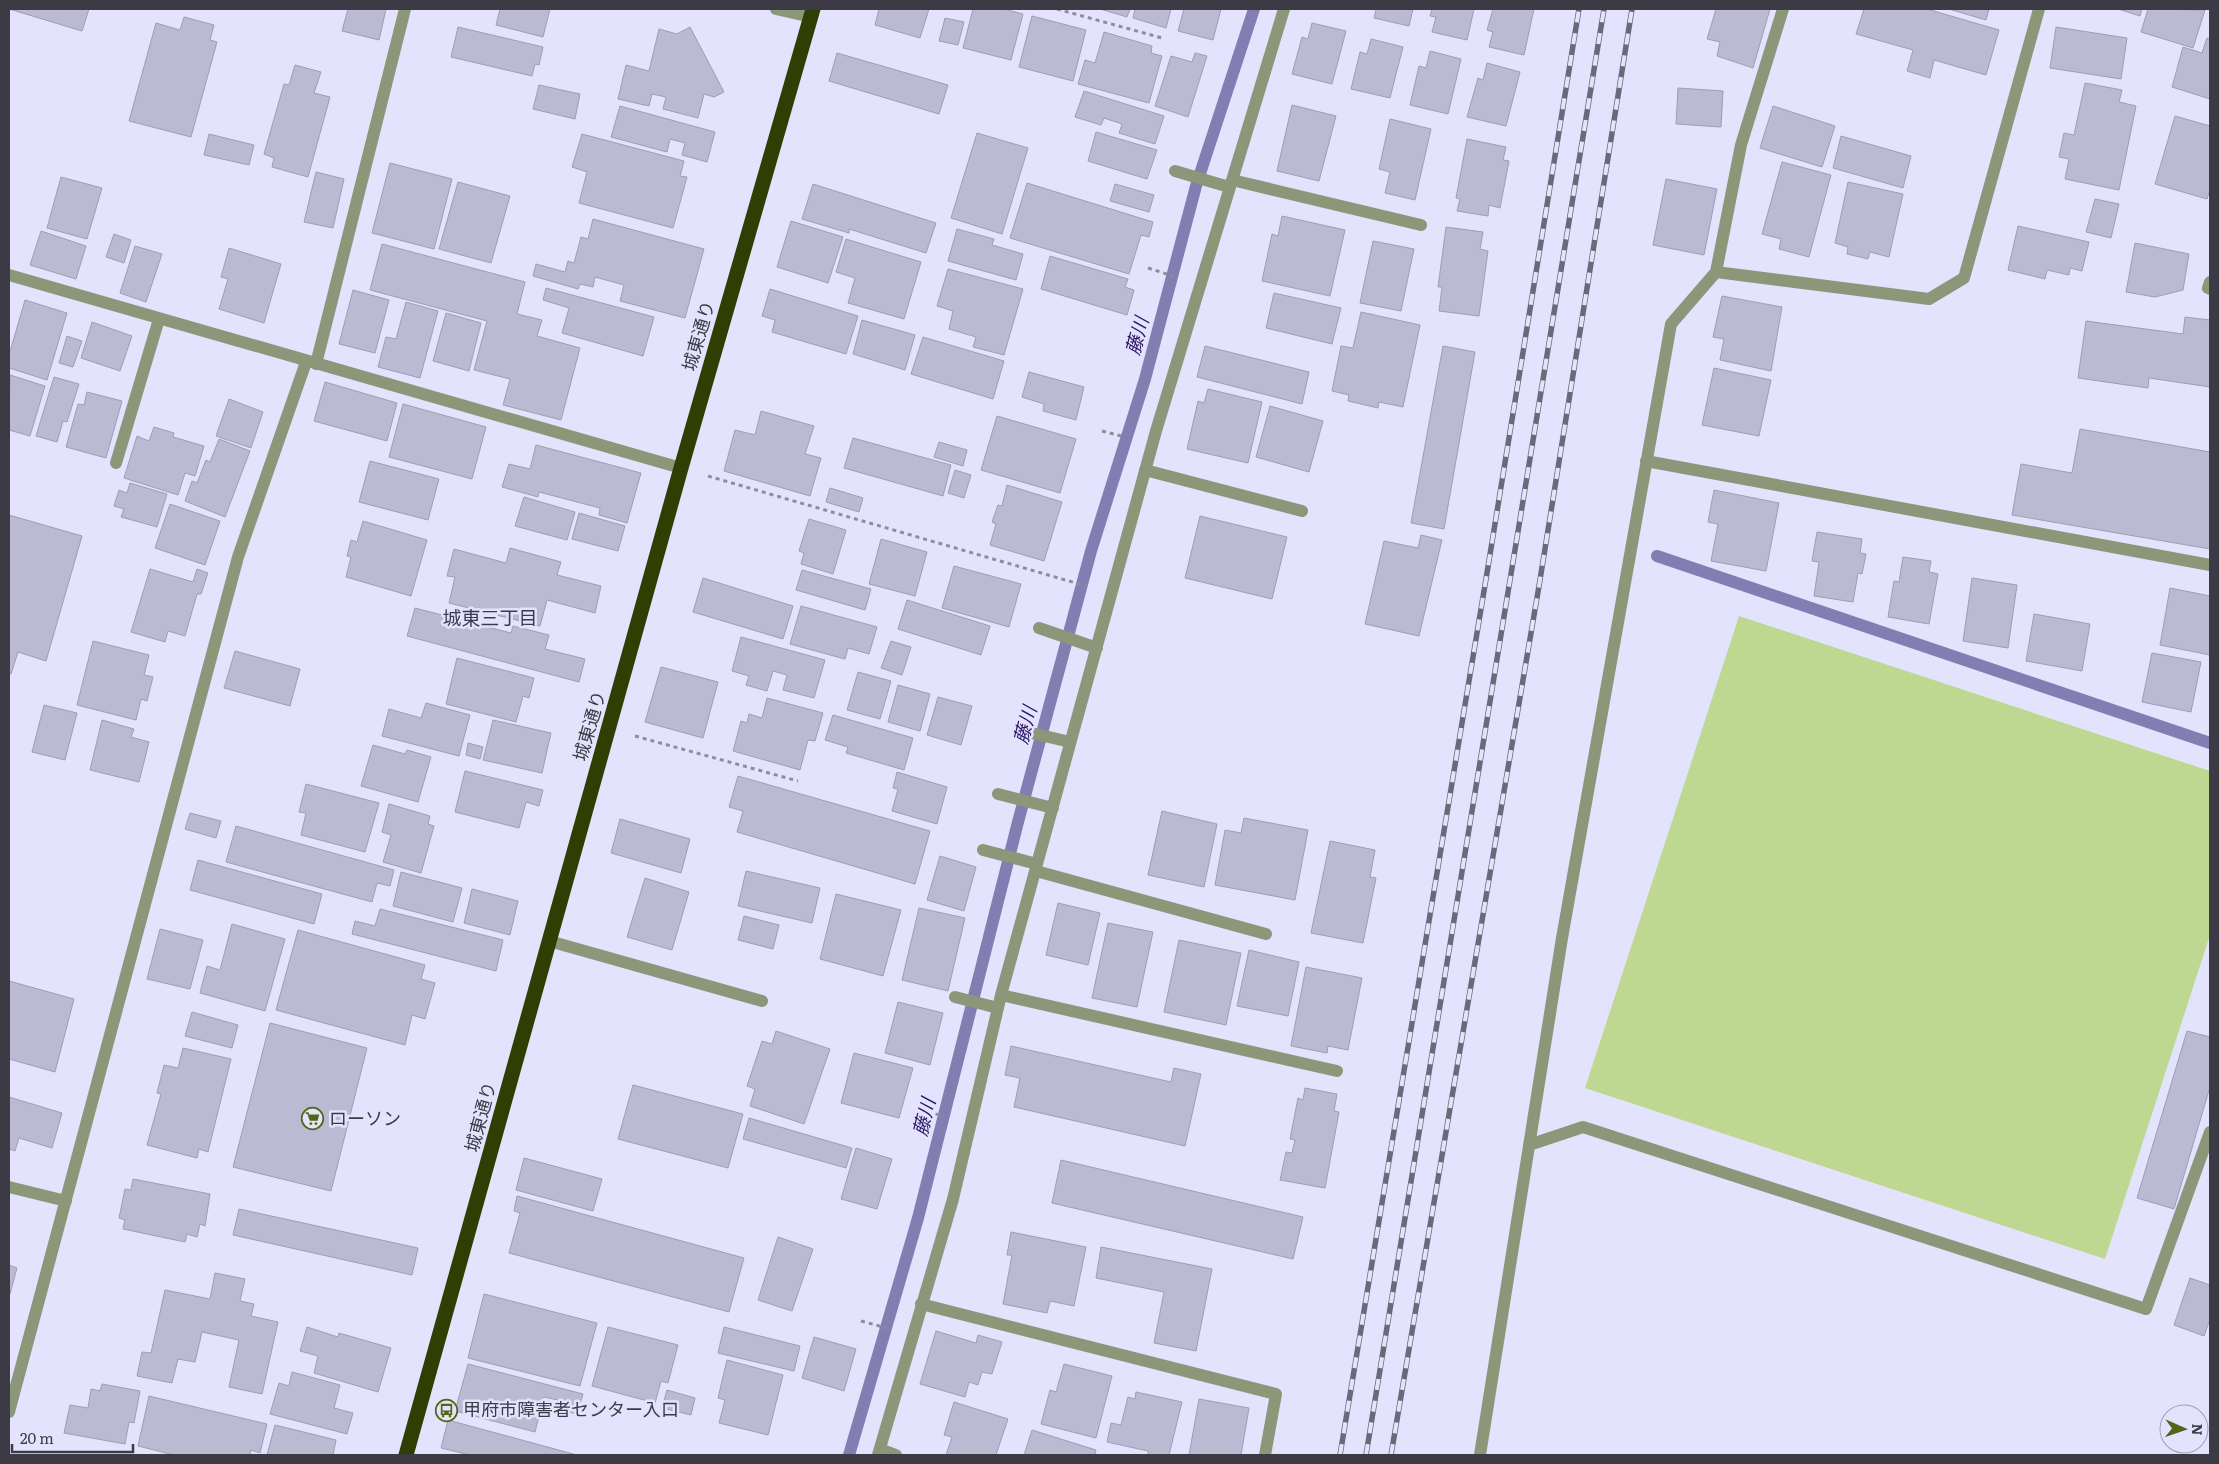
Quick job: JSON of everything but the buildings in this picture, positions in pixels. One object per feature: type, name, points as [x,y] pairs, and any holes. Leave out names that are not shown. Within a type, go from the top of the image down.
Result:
[{"type":"highway","name":"城東通り","points":[[406,1455],[681,468],[812,13]]},
{"type":"street","points":[[9,1412],[238,557],[311,363],[405,9]]},
{"type":"street","points":[[776,9],[812,13]]},
{"type":"street","points":[[896,1455],[879,1452],[953,1200],[992,1006],[1001,995],[1036,867],[1047,806],[1064,741],[1097,648],[1145,470],[1227,184],[1284,9]]},
{"type":"street","points":[[1480,1455],[1563,928],[1671,324],[1716,272],[1741,145],[1783,9]]},
{"type":"street","points":[[1716,272],[1929,299],[1964,278],[2039,9]]},
{"type":"street","points":[[1175,171],[1227,184],[1421,225]]},
{"type":"street","points":[[9,275],[681,468]]},
{"type":"street","points":[[2210,282],[2208,288],[2210,289]]},
{"type":"street","points":[[116,463],[159,319]]},
{"type":"street","points":[[1646,461],[2210,565]]},
{"type":"street","points":[[1145,470],[1302,511]]},
{"type":"street","points":[[1039,628],[1097,648]]},
{"type":"street","points":[[1019,730],[1064,741]]},
{"type":"street","points":[[998,794],[1047,806]]},
{"type":"street","points":[[983,850],[1024,860],[1036,867],[1266,934]]},
{"type":"street","points":[[549,941],[762,1001]]},
{"type":"street","points":[[1001,995],[1337,1071]]},
{"type":"street","points":[[955,997],[992,1006]]},
{"type":"street","points":[[1529,1145],[1583,1127],[2146,1309],[2210,1132]]},
{"type":"street","points":[[9,1187],[66,1201]]},
{"type":"street","points":[[921,1304],[1276,1394],[1265,1455]]},
{"type":"path","points":[[1057,9],[1162,38]]},
{"type":"path","points":[[1148,268],[1180,278]]},
{"type":"path","points":[[1102,431],[1130,438]]},
{"type":"path","points":[[681,468],[1090,587]]},
{"type":"path","points":[[609,729],[798,781]]},
{"type":"path","points":[[920,1110],[952,1118]]},
{"type":"path","points":[[861,1321],[889,1329]]},
{"type":"green space","points":[[1739,616],[2210,771],[2210,935],[2105,1259],[1585,1088]]},
{"type":"waterway","name":"藤川","points":[[849,1455],[918,1218],[1018,822],[1091,551],[1145,379],[1196,186],[1254,9]]},
{"type":"waterway","points":[[1657,556],[2210,743]]},
{"type":"railway","points":[[1340,1455],[1579,9]]},
{"type":"railway","points":[[1366,1455],[1604,9]]},
{"type":"railway","points":[[1391,1455],[1539,586],[1632,9]]},
{"type":"place","name":"ローソン","points":[[313,1119]]},
{"type":"place","name":"甲府市障害者センター入口","points":[[447,1410]]},
{"type":"district","name":"城東三丁目","points":[[490,618]]}]
